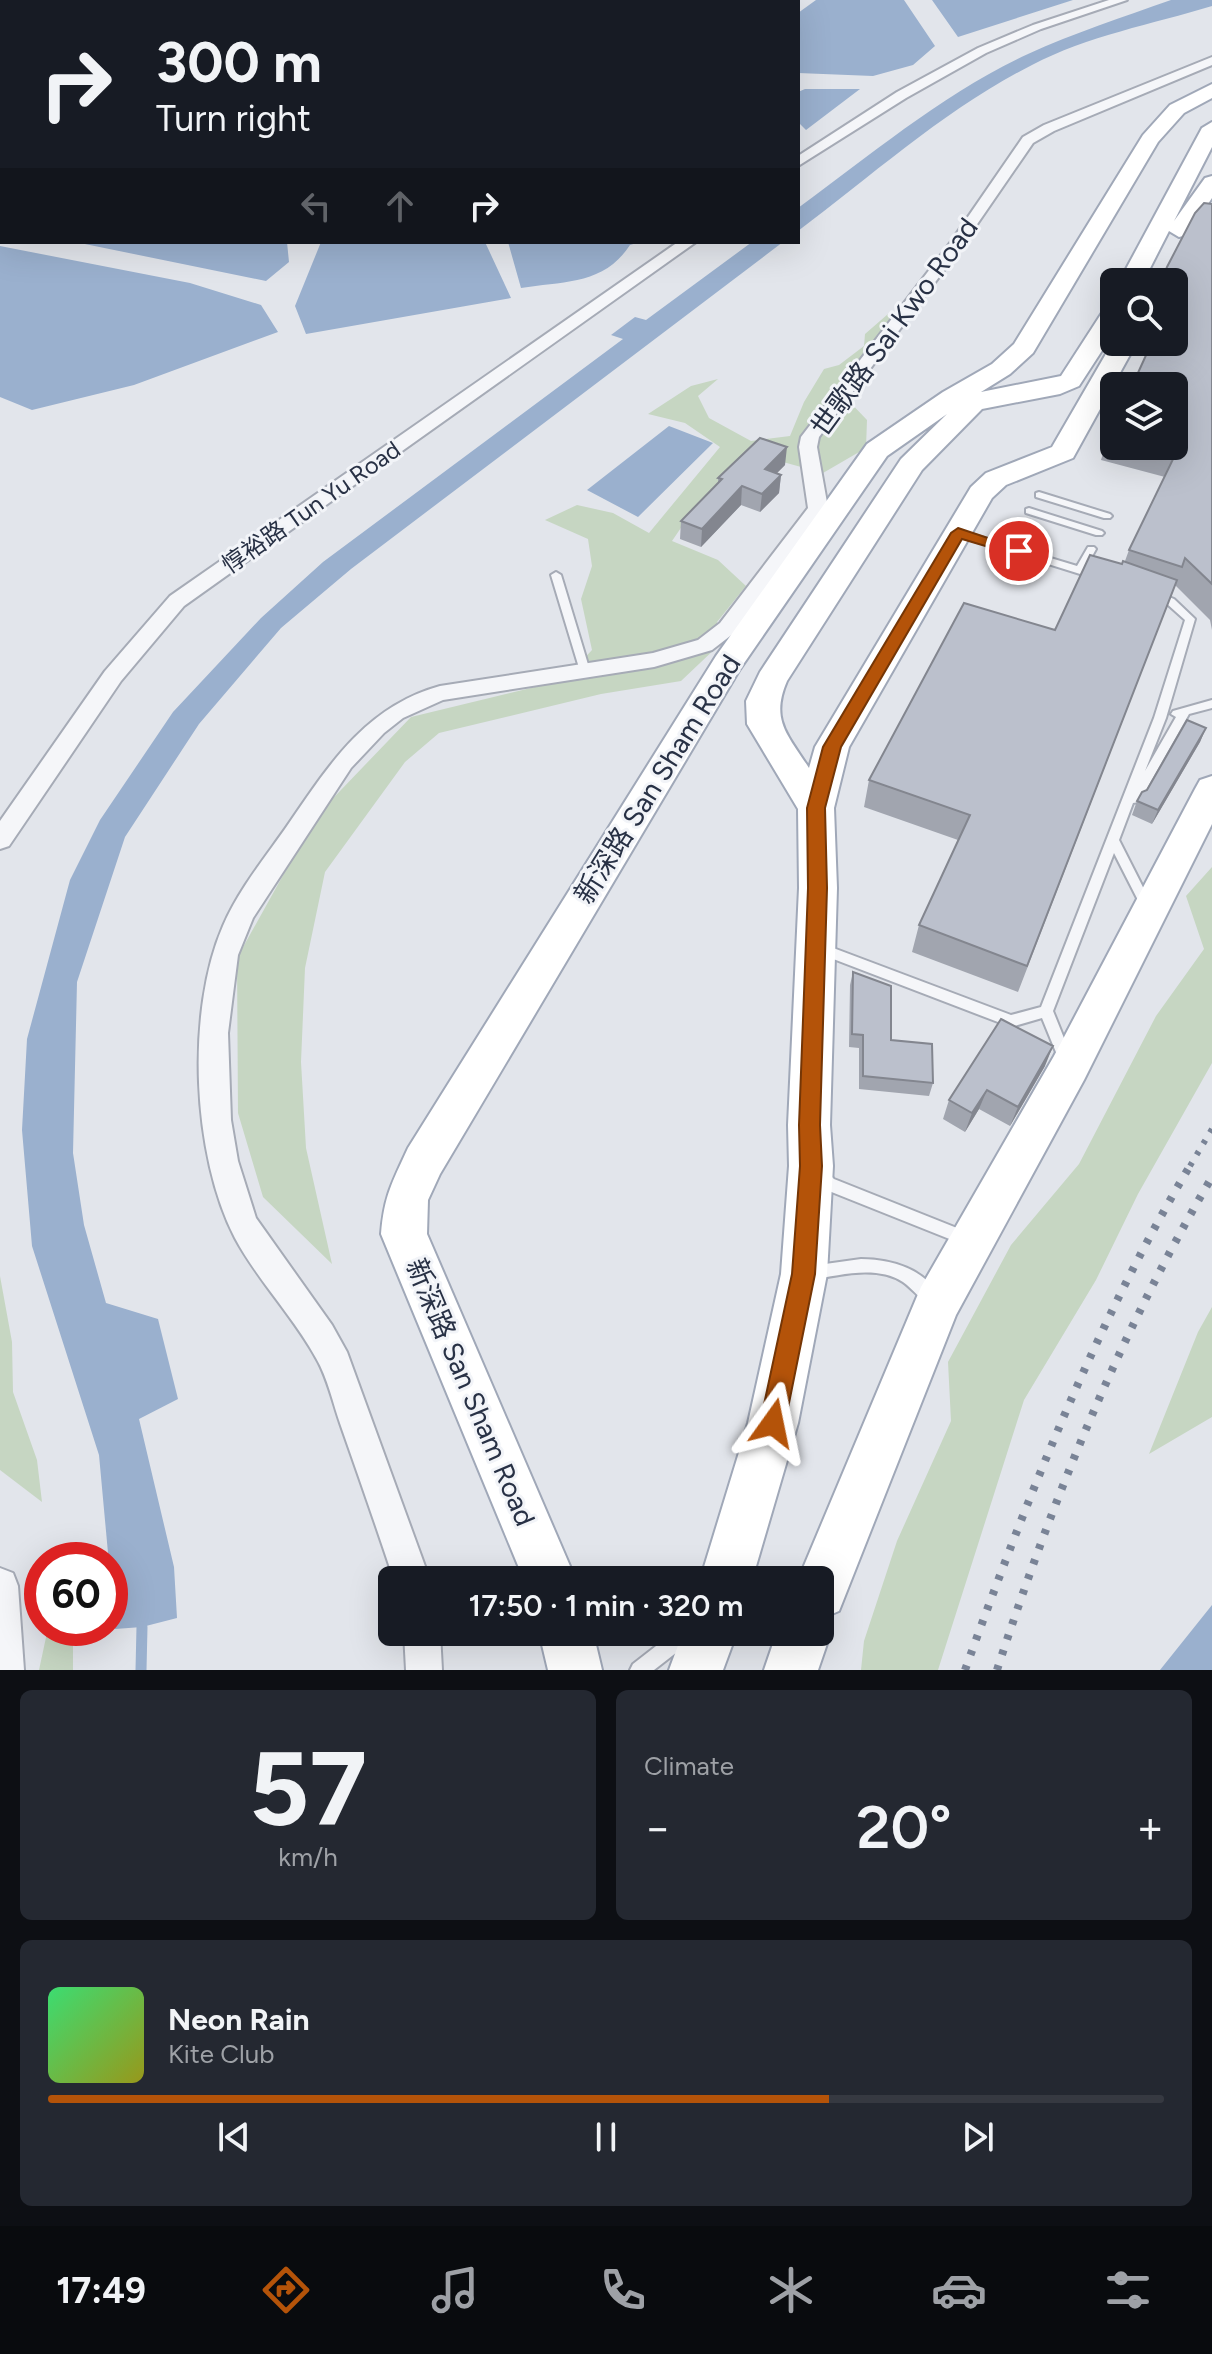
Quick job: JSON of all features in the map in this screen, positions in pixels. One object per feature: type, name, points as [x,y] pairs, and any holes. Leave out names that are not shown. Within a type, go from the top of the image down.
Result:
[{"type":"main road","name":"新深路 San Sham Road","points":[[544,1566],[404,1234],[406,1200],[423,1162],[727,664],[877,450],[952,398],[1001,369],[1024,348],[1150,139],[1177,109],[1212,90]]},
{"type":"main road","points":[[1138,268],[1212,128]]},
{"type":"main road","points":[[1161,268],[1179,229],[1212,182]]},
{"type":"main road","name":"新深路 San Sham Road","points":[[816,808],[764,724],[762,701],[771,680],[918,458],[973,403],[1060,386],[1070,381],[1100,335]]},
{"type":"main road","points":[[730,1566],[773,1423],[804,1274],[811,1166],[809,1125],[816,946],[816,808],[832,747],[981,493],[996,479],[1063,452],[1117,356]]},
{"type":"main road","points":[[831,1566],[937,1303],[1069,1068],[1212,789]]},
{"type":"main road","points":[[569,1646],[575,1670]]},
{"type":"main road","points":[[696,1670],[705,1646]]},
{"type":"main road","points":[[791,1670],[799,1646]]},
{"type":"street","points":[[800,161],[877,108],[965,60],[1012,37],[1121,0]]},
{"type":"street","name":"世歌路 Sai Kwo Road","points":[[407,1566],[331,1352],[311,1320],[285,1290],[245,1228],[232,1200],[222,1154],[213,1022],[221,967],[236,925],[334,772],[384,720],[424,697],[440,693],[683,653],[705,645],[727,628],[818,508],[808,447],[810,437],[955,246],[1028,140],[1049,128],[1212,61]]},
{"type":"street","name":"惇裕路 Tun Yu Road","points":[[0,840],[113,676],[177,601],[685,244]]},
{"type":"street","points":[[0,1586],[6,1670]]},
{"type":"street","points":[[423,1646],[424,1670]]},
{"type":"lane","points":[[1039,495],[1107,516]]},
{"type":"lane","points":[[1029,511],[1099,533]]},
{"type":"lane","points":[[958,533],[1109,579]]},
{"type":"lane","points":[[1080,570],[1091,549]]},
{"type":"lane","points":[[556,575],[585,671]]},
{"type":"lane","points":[[1069,1068],[1046,1011],[1160,718],[1190,619],[1170,601],[1138,588]]},
{"type":"lane","points":[[1160,718],[1212,704]]},
{"type":"lane","points":[[1113,840],[1185,711]]},
{"type":"lane","points":[[1113,840],[1149,912]]},
{"type":"lane","points":[[816,946],[1011,1021],[1046,1011]]},
{"type":"lane","points":[[811,1166],[829,1184],[970,1240]]},
{"type":"lane","points":[[804,1274],[865,1265],[893,1267],[915,1280],[937,1303]]},
{"type":"lane","points":[[639,1670],[671,1646]]},
{"type":"green space","points":[[888,314],[908,316],[845,397],[867,420],[866,448],[823,473],[772,459],[689,516],[672,541],[718,560],[746,586],[717,622],[719,645],[681,681],[601,694],[439,733],[405,762],[325,872],[305,968],[301,1062],[306,1148],[332,1264],[263,1197],[238,1113],[237,958],[316,816],[411,717],[564,680],[592,650],[581,599],[592,566],[588,539],[545,520],[577,505],[613,513],[649,533],[720,447],[685,423],[648,414],[691,386],[718,379],[698,396],[709,418],[751,441],[790,436],[804,402],[824,369],[839,365],[864,346],[865,334]]},
{"type":"green space","points":[[1212,867],[1212,1063],[1138,1194],[1096,1280],[1024,1400],[938,1670],[861,1670],[864,1641],[897,1541],[951,1421],[948,1362],[1011,1245],[1079,1164],[1156,1016],[1204,949],[1186,896]]},
{"type":"green space","points":[[0,1276],[12,1342],[13,1392],[37,1460],[42,1502],[0,1470]]},
{"type":"green space","points":[[1212,1307],[1212,1417],[1149,1454],[1198,1332]]},
{"type":"green space","points":[[44,1646],[73,1646],[73,1670],[39,1670]]},
{"type":"water","points":[[816,0],[904,0],[935,46],[913,65],[873,76],[800,73],[800,12]]},
{"type":"water","points":[[932,0],[1073,0],[958,37]]},
{"type":"water","points":[[1171,0],[1212,0],[1212,6],[1075,46],[1001,82],[941,121],[800,229],[800,207],[909,125],[997,70],[1045,46]]},
{"type":"water","points":[[860,89],[806,130],[800,124],[800,91]]},
{"type":"water","points":[[85,244],[287,244],[289,262],[266,281]]},
{"type":"water","points":[[320,244],[486,244],[511,298],[306,334],[295,306]]},
{"type":"water","points":[[509,244],[633,244],[608,268],[595,274],[568,282],[521,288]]},
{"type":"water","points":[[749,244],[780,244],[351,569],[281,628],[199,724],[125,837],[77,982],[73,1153],[84,1225],[106,1303],[158,1319],[178,1399],[139,1419],[174,1567],[177,1618],[128,1628],[128,1542],[107,1542],[99,1455],[32,1246],[22,1130],[27,1039],[70,880],[100,820],[173,712],[261,618],[323,562],[623,339],[611,335],[635,317],[646,320]]},
{"type":"water","points":[[0,246],[190,283],[261,305],[278,332],[134,385],[32,410],[0,397]]},
{"type":"water","points":[[669,426],[713,443],[638,517],[587,490]]},
{"type":"water","points":[[1212,1605],[1212,1670],[1160,1670]]},
{"type":"building","points":[[1204,203],[1212,204],[1212,584],[1185,558],[1182,567],[1129,550],[1173,460],[1188,460],[1188,372],[1138,372],[1146,356],[1188,356],[1188,268],[1167,268],[1195,213]]},
{"type":"building","points":[[760,438],[787,447],[765,469],[781,475],[762,494],[742,486],[702,529],[681,521],[722,479],[718,478]]},
{"type":"building","points":[[1090,555],[1122,564],[1123,561],[1177,580],[1027,966],[919,925],[970,815],[869,780],[964,603],[1055,630]]},
{"type":"building","points":[[1187,720],[1206,728],[1158,810],[1137,801],[1147,790]]},
{"type":"building","points":[[853,972],[891,986],[891,1040],[932,1044],[933,1083],[863,1076],[863,1035],[852,1034]]},
{"type":"building","points":[[1001,1019],[1053,1046],[1018,1107],[987,1090],[972,1113],[949,1100]]},
{"type":"waterway","points":[[141,1670],[142,1627]]},
{"type":"railway","points":[[1190,1166],[1212,1129]]},
{"type":"railway","points":[[965,1670],[1039,1475],[1094,1348],[1191,1164]]},
{"type":"railway","points":[[997,1670],[1041,1542],[1118,1356],[1212,1177]]},
{"type":"route","points":[[773,1423],[804,1274],[811,1166],[809,1125],[818,888],[816,808],[832,747],[958,533],[1019,551]]}]
